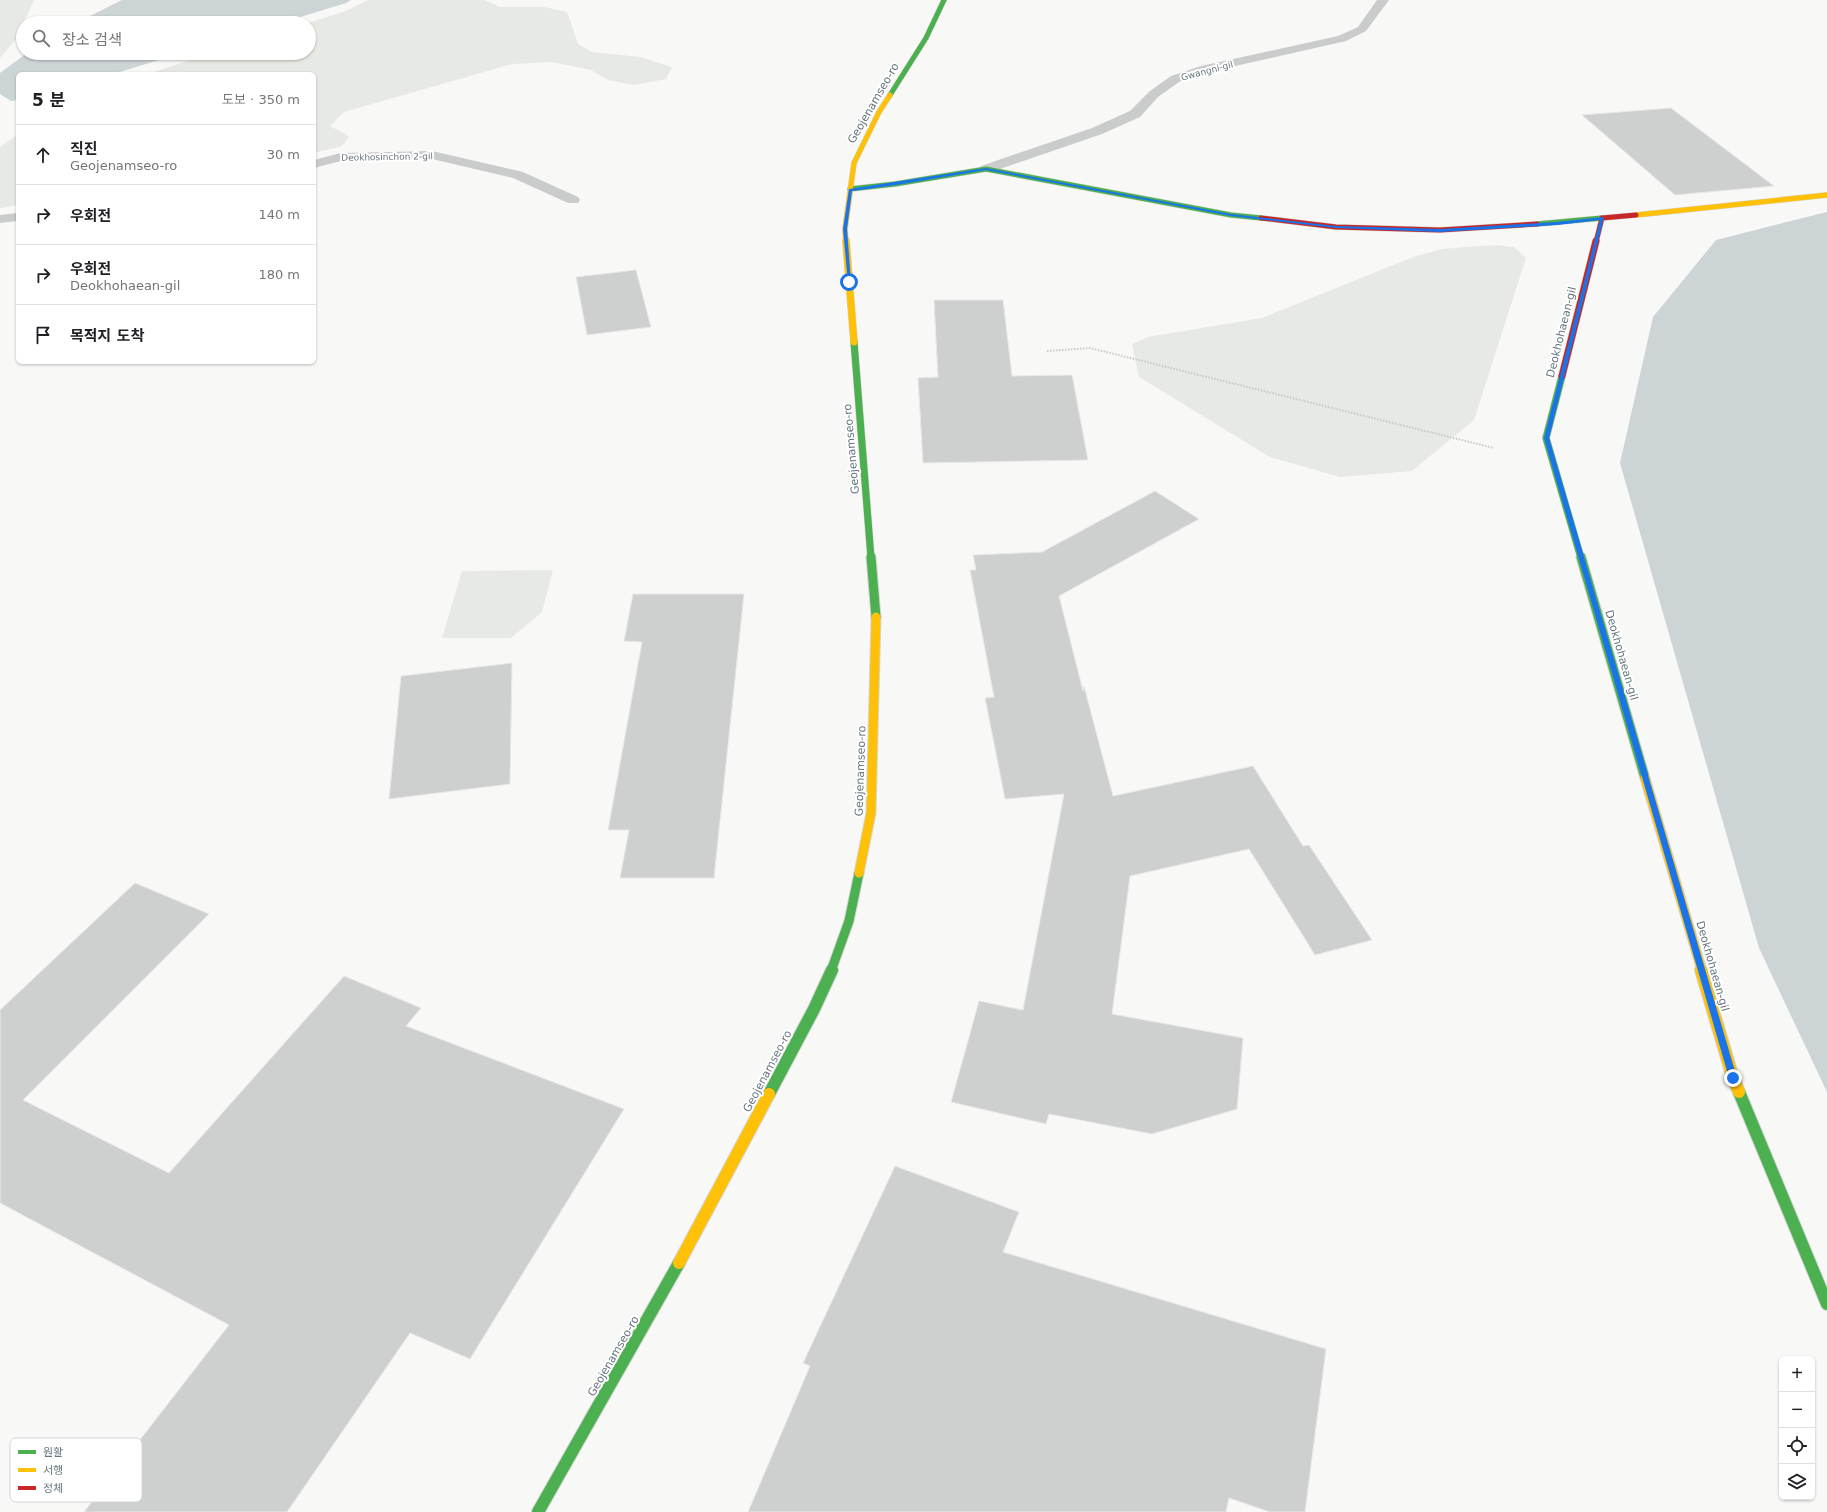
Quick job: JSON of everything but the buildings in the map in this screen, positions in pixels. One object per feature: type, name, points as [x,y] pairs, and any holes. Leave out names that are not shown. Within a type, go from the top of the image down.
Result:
[{"type":"street","name":"Geojenamseo-ro","points":[[538,1512],[668,1283],[794,1045],[831,970],[849,921],[871,813],[876,615],[845,229],[854,162],[879,112],[926,38],[944,0]]},
{"type":"street","points":[[850,190],[986,169],[1231,215],[1336,227],[1440,230],[1557,223],[1827,195]]},
{"type":"street","name":"Deokhohaean-gil","points":[[1602,218],[1546,438],[1733,1078],[1827,1304]]},
{"type":"lane","name":"Gwangni-gil","points":[[986,169],[1097,131],[1135,114],[1154,94],[1175,79],[1201,70],[1342,39],[1362,29],[1383,0]]},
{"type":"lane","name":"Deokhosinchon 2-gil","points":[[316,163],[341,157],[432,155],[518,175],[573,200]]},
{"type":"lane","points":[[0,219],[16,217]]},
{"type":"path","points":[[1047,352],[1090,348],[1494,448]]},
{"type":"shaded area","points":[[0,0],[34,0],[27,16],[16,16],[16,39],[0,58]]},
{"type":"shaded area","points":[[122,0],[351,0],[346,3],[304,16],[90,16]]},
{"type":"shaded area","points":[[368,0],[485,0],[500,7],[544,7],[567,12],[578,44],[592,52],[640,57],[672,67],[666,79],[634,85],[608,80],[591,70],[552,62],[512,64],[344,112],[330,126],[349,136],[342,146],[316,152],[316,72],[153,72],[191,60],[316,60],[316,20],[346,11]]},
{"type":"shaded area","points":[[18,60],[159,60],[120,72],[16,72],[16,100],[11,101],[0,94],[0,73]]},
{"type":"shaded area","points":[[16,135],[16,205],[0,208],[0,147]]},
{"type":"shaded area","points":[[1827,212],[1827,1092],[1759,948],[1620,463],[1653,317],[1716,240]]},
{"type":"shaded area","points":[[1494,245],[1514,247],[1526,258],[1474,420],[1412,471],[1340,477],[1270,457],[1139,377],[1132,344],[1148,337],[1262,318],[1413,257],[1442,249]]},
{"type":"shaded area","points":[[553,570],[542,612],[511,638],[442,638],[462,571]]},
{"type":"traffic: fast","points":[[890,95],[926,38],[944,0]]},
{"type":"traffic: fast","points":[[850,189],[895,184],[986,169],[1231,215],[1261,218]]},
{"type":"traffic: fast","points":[[1537,224],[1602,218]]},
{"type":"traffic: fast","points":[[854,342],[876,617]]},
{"type":"traffic: fast","points":[[1562,376],[1546,438],[1645,778]]},
{"type":"traffic: fast","points":[[769,1094],[814,1009],[842,944],[849,921],[859,873]]},
{"type":"traffic: fast","points":[[1739,1092],[1827,1304]]},
{"type":"traffic: fast","points":[[538,1512],[679,1263]]},
{"type":"traffic: slow","points":[[854,342],[845,229],[854,163],[879,112],[890,95]]},
{"type":"traffic: slow","points":[[1636,215],[1827,195]]},
{"type":"traffic: slow","points":[[859,873],[871,813],[876,617]]},
{"type":"traffic: slow","points":[[1645,778],[1733,1078],[1739,1092]]},
{"type":"traffic: slow","points":[[679,1263],[769,1094]]},
{"type":"traffic: jam","points":[[1562,376],[1602,218],[1636,215]]},
{"type":"traffic: jam","points":[[1261,218],[1336,227],[1440,230],[1537,224]]},
{"type":"route","points":[[849,282],[845,229],[850,190],[986,169],[1116,195],[1231,215],[1336,227],[1440,230],[1557,223],[1602,218],[1546,438],[1733,1078]]}]
